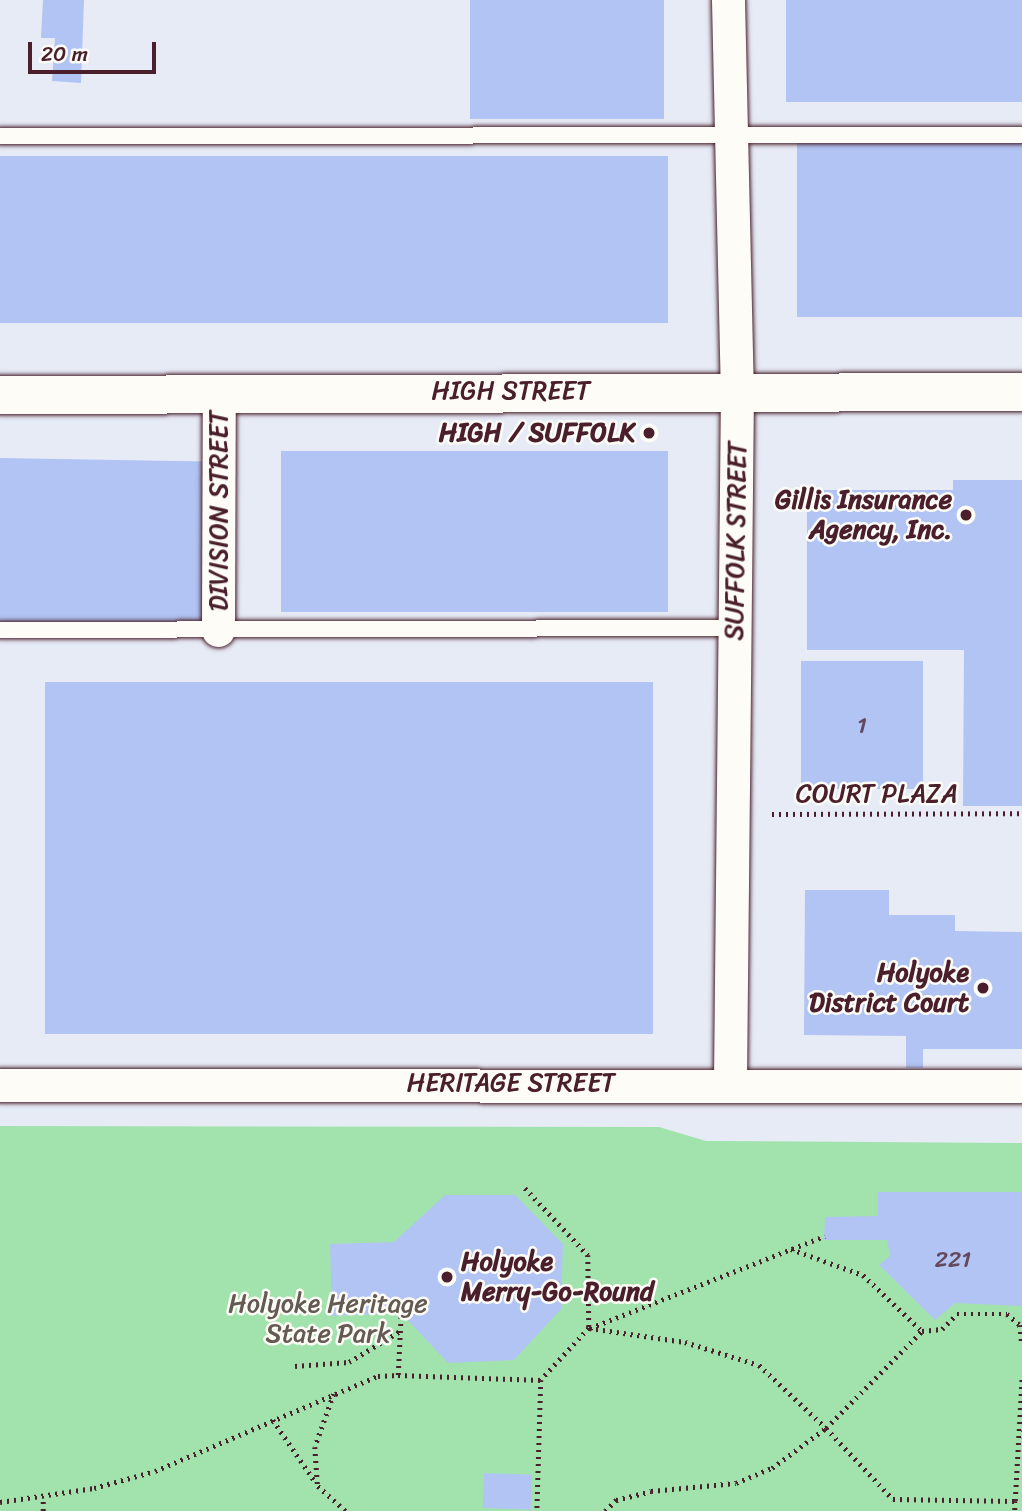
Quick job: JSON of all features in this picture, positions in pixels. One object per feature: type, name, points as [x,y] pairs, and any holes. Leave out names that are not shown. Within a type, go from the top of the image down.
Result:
[{"type":"main road","name":"HIGH STREET","points":[[0,394],[737,390],[1022,393]]},
{"type":"street","name":"SUFFOLK STREET","points":[[727,0],[737,390],[730,1082]]},
{"type":"street","name":"DIVISION STREET","points":[[218,630],[219,393]]},
{"type":"street","name":"HERITAGE STREET","points":[[0,1086],[730,1082],[1022,1086]]},
{"type":"lane","points":[[0,136],[1022,135]]},
{"type":"lane","points":[[0,631],[735,628]]},
{"type":"path","name":"COURT PLAZA","points":[[733,814],[1022,813]]},
{"type":"path","points":[[525,1188],[588,1255],[589,1328]]},
{"type":"path","points":[[537,1511],[541,1380],[589,1328],[825,1236]]},
{"type":"path","points":[[790,1249],[863,1275],[922,1331]]},
{"type":"path","points":[[398,1375],[401,1313]]},
{"type":"path","points":[[605,1511],[616,1500],[651,1490],[736,1483],[783,1462],[826,1428],[922,1331],[942,1329],[957,1314],[1007,1314],[1020,1325],[1022,1343]]},
{"type":"path","points":[[589,1328],[685,1342],[759,1365],[826,1428],[893,1499],[1015,1501]]},
{"type":"path","points":[[295,1366],[349,1362],[400,1331]]},
{"type":"path","points":[[0,1502],[43,1498],[155,1471],[378,1376],[541,1380]]},
{"type":"path","points":[[1015,1511],[1017,1422],[1022,1376]]},
{"type":"path","points":[[318,1486],[315,1447],[335,1393]]},
{"type":"path","points":[[273,1420],[318,1486],[346,1511]]},
{"type":"path","points":[[1017,1422],[1022,1427]]},
{"type":"path","points":[[43,1498],[43,1511]]},
{"type":"green space","name":"Holyoke Heritage State Park","points":[[0,1126],[659,1127],[706,1141],[1022,1143],[1022,1511],[0,1511]]},
{"type":"building","points":[[43,0],[84,0],[81,83],[52,81],[55,38],[41,38]]},
{"type":"building","points":[[470,0],[664,0],[664,119],[470,119]]},
{"type":"building","points":[[786,0],[1022,0],[1022,102],[786,102]]},
{"type":"building","points":[[797,143],[1022,143],[1022,317],[797,317]]},
{"type":"building","points":[[0,156],[668,156],[668,323],[0,323]]},
{"type":"building","points":[[281,451],[668,451],[668,612],[281,612]]},
{"type":"building","points":[[0,458],[205,462],[202,627],[0,623]]},
{"type":"building","points":[[953,480],[1022,480],[1022,806],[963,806],[964,650],[807,650],[807,490],[953,490]]},
{"type":"building","points":[[801,661],[923,661],[923,789],[801,789]]},
{"type":"building","points":[[45,682],[653,682],[653,1034],[45,1034]]},
{"type":"building","points":[[805,890],[889,890],[889,915],[955,915],[955,931],[1022,932],[1022,1049],[923,1049],[923,1068],[906,1068],[906,1036],[804,1035]]},
{"type":"building","points":[[878,1192],[1022,1192],[1022,1306],[955,1303],[935,1320],[879,1265],[890,1256],[887,1240],[824,1240],[825,1217],[878,1216]]},
{"type":"building","name":"Holyoke Merry-Go-Round","points":[[445,1195],[515,1195],[563,1244],[561,1309],[514,1360],[448,1363],[401,1313],[332,1316],[330,1244],[394,1242]]},
{"type":"building","points":[[484,1473],[532,1475],[531,1510],[483,1508]]},
{"type":"place","name":"HIGH / SUFFOLK","points":[[649,433]]},
{"type":"place","name":"Gillis Insurance Agency, Inc.","points":[[966,515]]},
{"type":"place","name":"Holyoke District Court","points":[[983,988]]},
{"type":"place","name":"Holyoke Merry-Go-Round","points":[[447,1277]]}]
